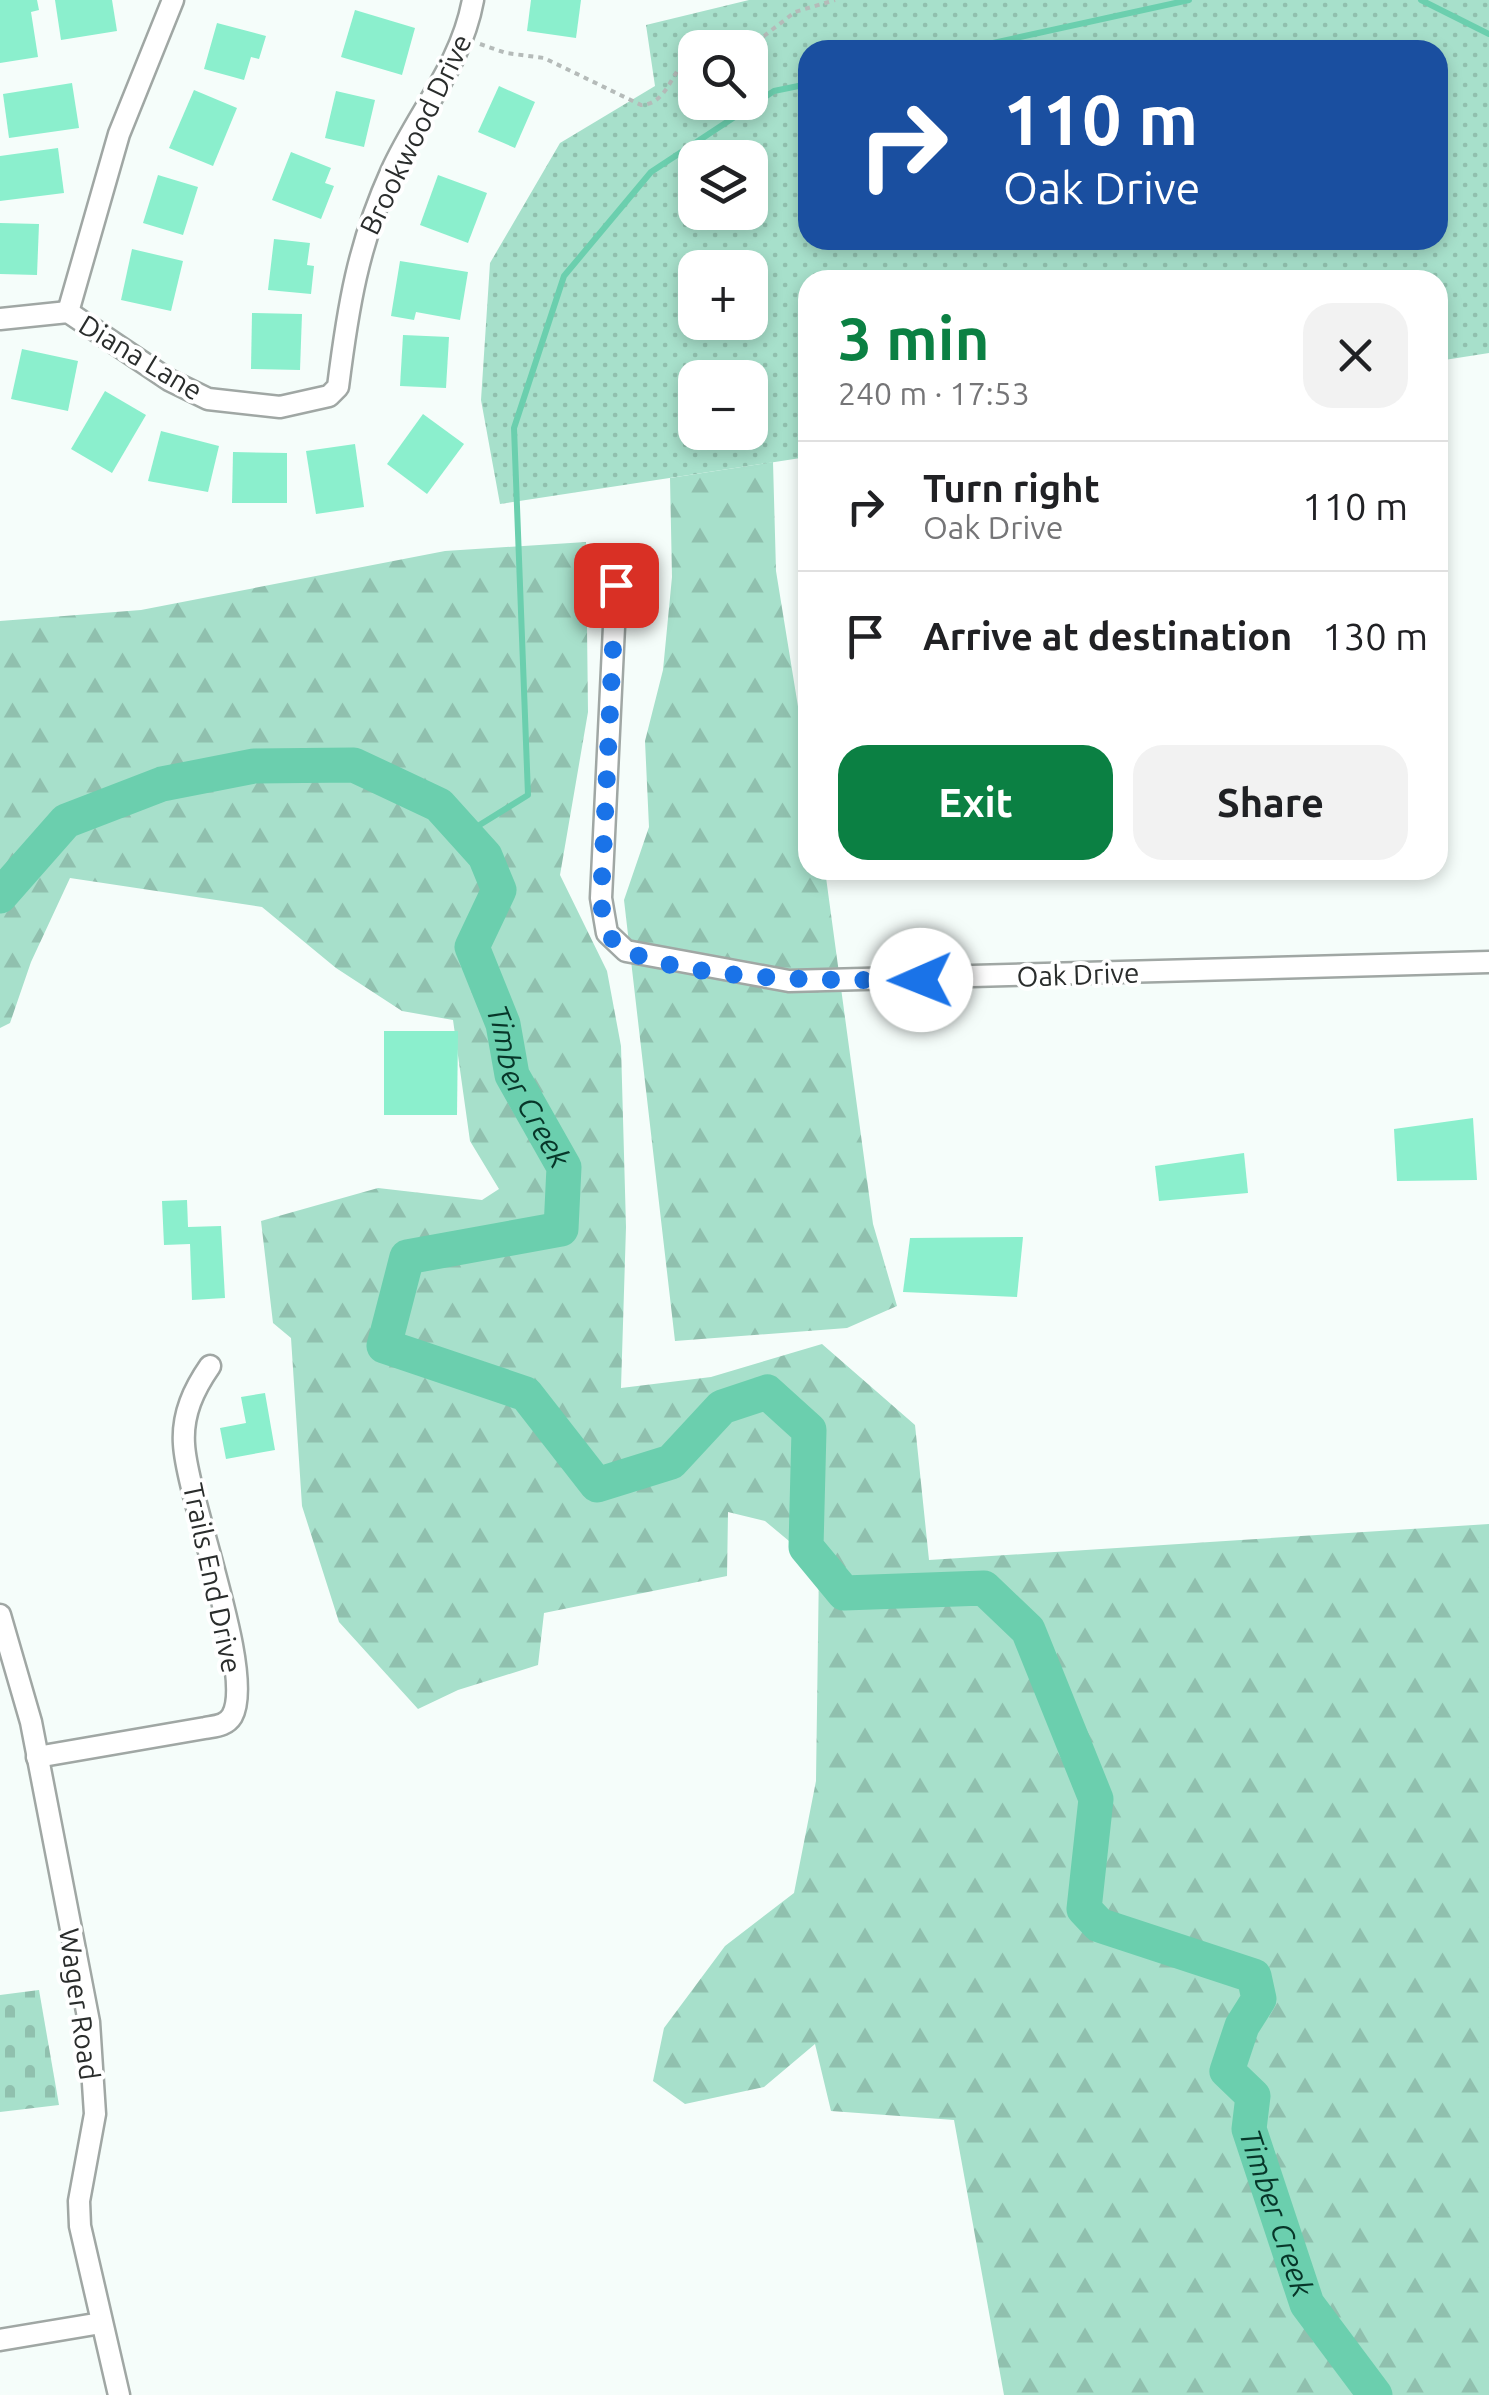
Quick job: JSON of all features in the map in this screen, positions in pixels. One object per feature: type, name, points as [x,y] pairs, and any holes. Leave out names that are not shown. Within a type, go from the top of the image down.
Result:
[{"type":"street","points":[[68,312],[118,134],[173,0]]},
{"type":"street","name":"Brookwood Drive","points":[[338,387],[360,246],[393,168],[466,40],[474,0]]},
{"type":"street","name":"Diana Lane","points":[[0,319],[68,312],[169,380],[208,399],[280,407],[328,396],[338,387]]},
{"type":"street","name":"Oak Drive","points":[[616,585],[601,898],[607,932],[626,951],[789,981],[1489,962]]},
{"type":"street","name":"Trails End Drive","points":[[38,1756],[205,1728],[226,1723],[234,1713],[234,1668],[184,1444],[191,1394],[210,1366]]},
{"type":"street","name":"Wager Road","points":[[0,1615],[38,1756],[89,2022],[95,2114],[79,2201],[86,2263],[119,2395]]},
{"type":"street","points":[[0,2340],[100,2323]]},
{"type":"path","points":[[768,33],[795,12],[835,0]]},
{"type":"path","points":[[466,40],[506,53],[544,58],[640,104],[654,104],[661,98],[678,65]]},
{"type":"green space","points":[[749,0],[1489,0],[1489,353],[1448,359],[1448,270],[798,270],[798,458],[500,504],[481,400],[490,263],[560,143],[655,86],[646,25]]},
{"type":"green space","points":[[773,462],[776,571],[798,707],[798,880],[826,880],[873,1224],[897,1306],[847,1328],[675,1341],[624,900],[649,827],[645,741],[663,670],[672,577],[670,478]]},
{"type":"green space","points":[[586,542],[588,712],[560,875],[607,971],[621,1046],[626,1227],[621,1388],[711,1377],[822,1344],[915,1425],[929,1560],[1489,1524],[1489,2395],[1004,2395],[954,2120],[831,2111],[815,2044],[764,2087],[685,2104],[653,2081],[664,2028],[725,1946],[794,1893],[816,1781],[819,1566],[765,1521],[728,1512],[727,1576],[544,1613],[538,1665],[458,1690],[418,1709],[339,1622],[302,1506],[291,1338],[273,1323],[261,1221],[378,1188],[482,1200],[499,1189],[470,1141],[453,1020],[402,1011],[336,968],[262,907],[70,878],[31,962],[10,1023],[0,1028],[0,621],[141,610],[445,551]]},
{"type":"green space","points":[[39,1990],[59,2105],[0,2112],[0,1995]]},
{"type":"building","points":[[0,0],[37,0],[39,10],[31,12],[38,57],[0,63]]},
{"type":"building","points":[[55,0],[112,0],[117,31],[61,40]]},
{"type":"building","points":[[531,0],[581,0],[576,38],[527,31]]},
{"type":"building","points":[[355,10],[415,28],[402,75],[341,57]]},
{"type":"building","points":[[217,23],[266,36],[259,59],[251,57],[244,80],[204,69]]},
{"type":"building","points":[[72,83],[79,128],[9,138],[3,94]]},
{"type":"building","points":[[499,86],[535,102],[515,148],[478,132]]},
{"type":"building","points":[[194,90],[237,108],[213,166],[169,148]]},
{"type":"building","points":[[336,91],[375,100],[364,147],[325,138]]},
{"type":"building","points":[[58,148],[64,193],[0,201],[0,156]]},
{"type":"building","points":[[291,152],[331,168],[325,183],[334,186],[321,219],[272,200]]},
{"type":"building","points":[[158,175],[198,187],[183,235],[143,223]]},
{"type":"building","points":[[438,175],[487,193],[468,243],[420,225]]},
{"type":"building","points":[[0,223],[39,224],[37,275],[0,274]]},
{"type":"building","points":[[274,239],[310,243],[307,265],[314,266],[311,294],[268,290]]},
{"type":"building","points":[[132,249],[183,261],[171,311],[121,300]]},
{"type":"building","points":[[400,261],[468,272],[460,320],[416,312],[414,320],[391,316]]},
{"type":"building","points":[[252,313],[302,314],[300,370],[251,369]]},
{"type":"building","points":[[403,335],[449,337],[446,388],[400,386]]},
{"type":"building","points":[[22,349],[78,361],[68,411],[11,399]]},
{"type":"building","points":[[105,391],[146,415],[112,473],[71,449]]},
{"type":"building","points":[[423,414],[464,444],[427,494],[387,464]]},
{"type":"building","points":[[161,431],[219,446],[208,492],[148,481]]},
{"type":"building","points":[[355,444],[364,507],[316,514],[306,451]]},
{"type":"building","points":[[233,452],[287,453],[287,503],[232,503]]},
{"type":"building","points":[[384,1031],[458,1031],[457,1115],[384,1115]]},
{"type":"building","points":[[1473,1118],[1477,1180],[1397,1181],[1394,1129]]},
{"type":"building","points":[[1244,1153],[1248,1193],[1159,1201],[1155,1166]]},
{"type":"building","points":[[187,1200],[188,1227],[221,1226],[225,1298],[192,1300],[190,1244],[164,1245],[162,1201]]},
{"type":"building","points":[[1023,1237],[1017,1297],[903,1292],[910,1238]]},
{"type":"building","points":[[265,1393],[275,1450],[226,1459],[220,1428],[246,1423],[241,1397]]},
{"type":"waterway","points":[[1007,40],[1189,0]]},
{"type":"waterway","points":[[1421,0],[1489,34]]},
{"type":"waterway","points":[[465,834],[528,795],[514,428],[564,276],[651,172],[774,91],[798,86]]},
{"type":"waterway","name":"Timber Creek","points":[[0,896],[66,821],[162,784],[254,766],[354,765],[439,805],[485,856],[499,890],[472,947],[503,1024],[512,1075],[564,1167],[561,1229],[407,1257],[384,1346],[526,1394],[597,1485],[671,1462],[722,1407],[767,1392],[809,1430],[806,1547],[844,1593],[984,1588],[1028,1630],[1096,1799],[1084,1909],[1099,1925],[1254,1976],[1259,1999],[1242,2026],[1227,2071],[1253,2096],[1249,2129],[1307,2304],[1375,2395]]},
{"type":"route","points":[[616,585],[601,898],[603,920],[614,943],[654,959],[789,981],[921,980]]}]
